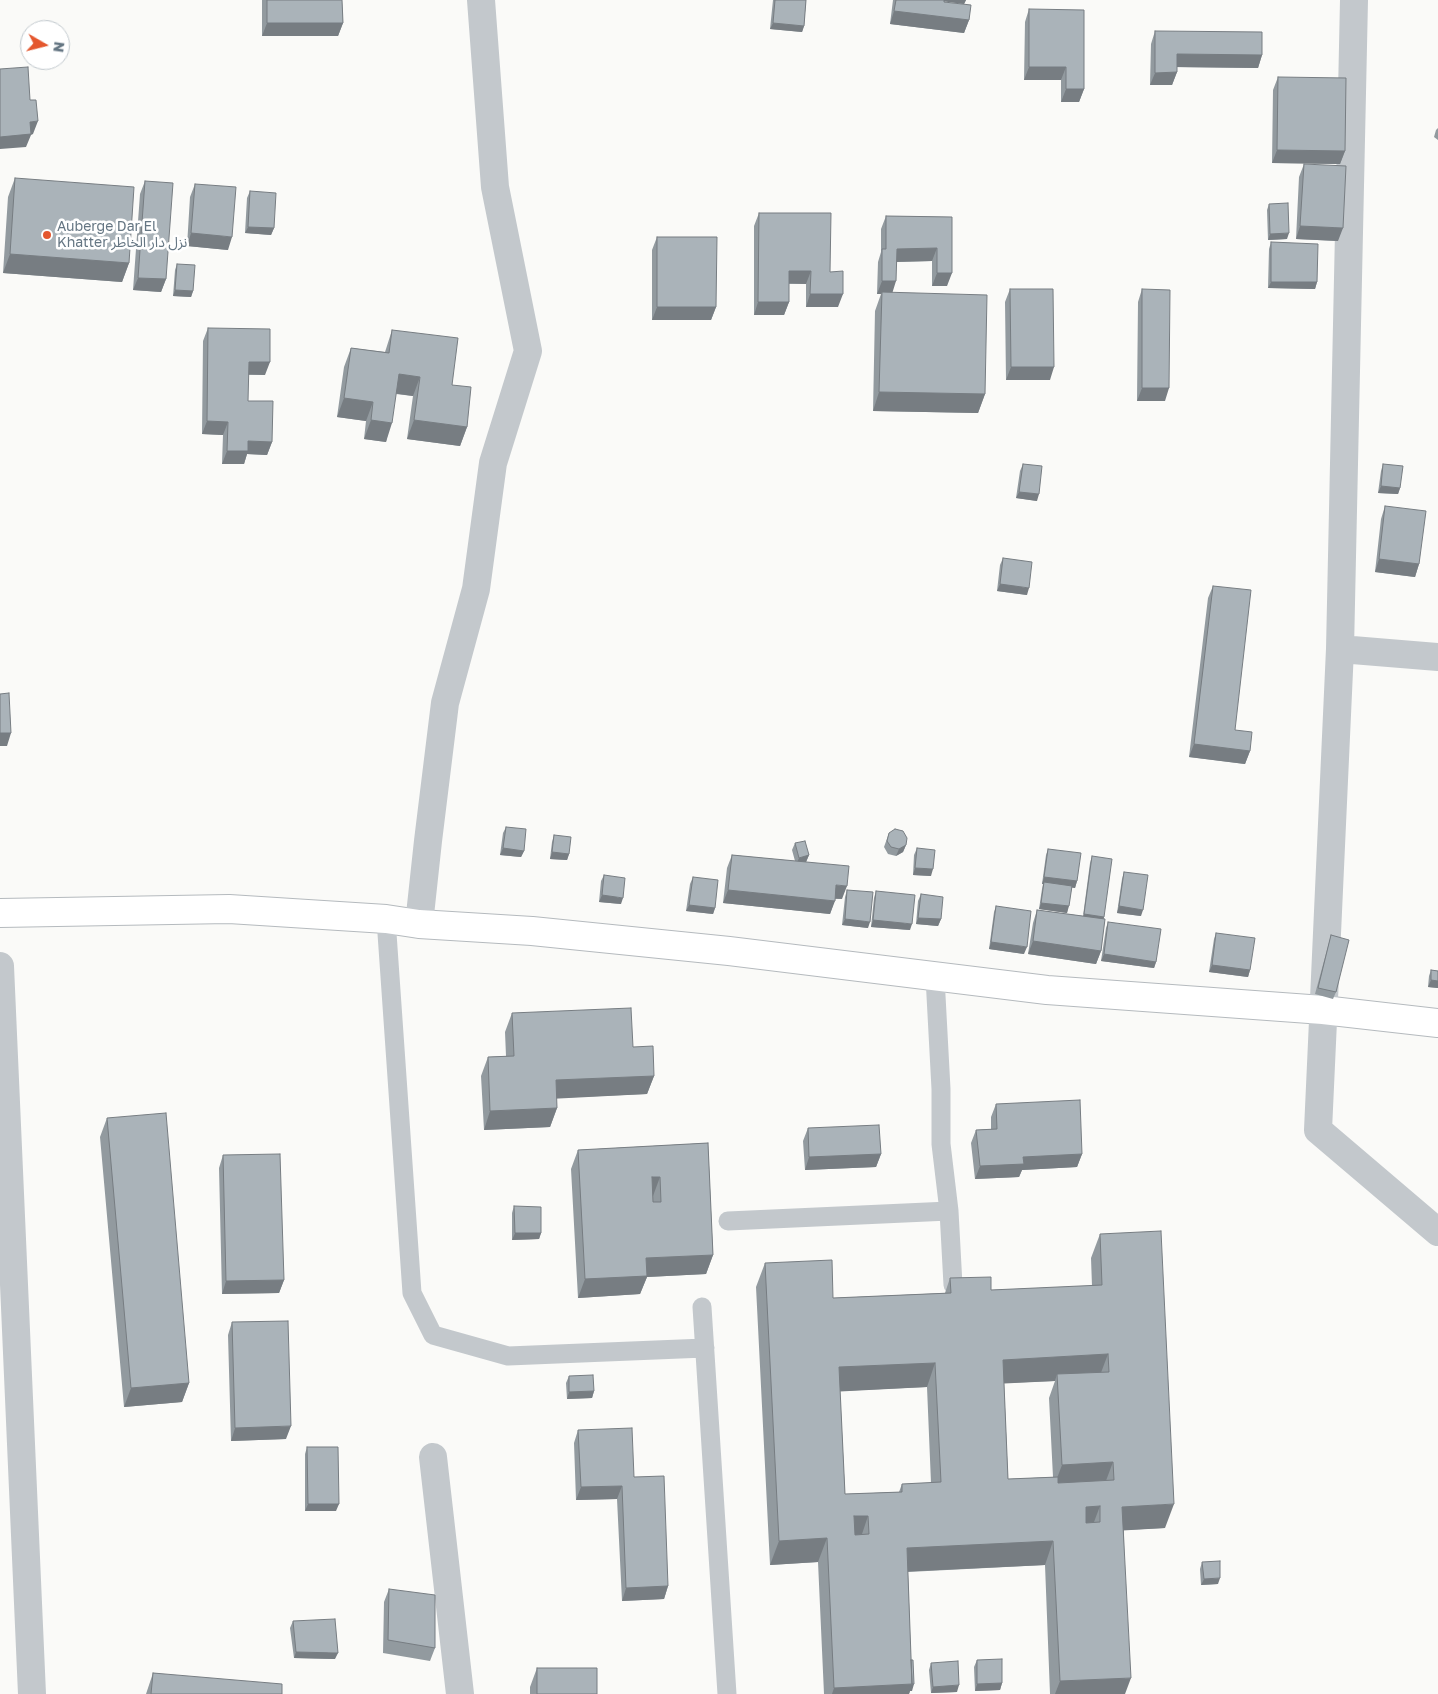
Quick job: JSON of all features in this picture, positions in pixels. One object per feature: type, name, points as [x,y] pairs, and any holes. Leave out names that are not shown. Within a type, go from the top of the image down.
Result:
[{"type":"main road","points":[[0,913],[229,910],[386,919],[420,924],[532,931],[739,952],[1047,990],[1323,1010],[1438,1023]]},
{"type":"street","points":[[420,924],[445,703],[476,589],[493,462],[528,351],[495,187],[480,0]]},
{"type":"street","points":[[1354,0],[1340,649],[1318,1130],[1438,1232]]},
{"type":"street","points":[[1340,649],[1438,657]]},
{"type":"street","points":[[0,966],[32,1694]]},
{"type":"street","points":[[434,1457],[460,1694]]},
{"type":"lane","points":[[386,919],[412,1293],[434,1334],[508,1356],[705,1348]]},
{"type":"lane","points":[[935,977],[941,1089],[941,1144],[949,1211],[953,1285]]},
{"type":"lane","points":[[728,1221],[949,1211]]},
{"type":"lane","points":[[702,1306],[727,1694]]},
{"type":"building","points":[[267,0],[342,0],[343,23],[267,23]]},
{"type":"building","points":[[775,0],[806,0],[804,26],[773,23]]},
{"type":"building","points":[[896,0],[944,0],[944,2],[971,5],[969,20],[894,11]]},
{"type":"building","points":[[1029,9],[1084,10],[1084,89],[1066,89],[1066,67],[1029,67]]},
{"type":"building","points":[[1155,31],[1262,32],[1262,55],[1177,54],[1177,72],[1155,73]]},
{"type":"building","points":[[20,68],[20,70],[28,70],[30,100],[36,100],[38,121],[30,122],[31,134],[0,137],[0,69]]},
{"type":"building","points":[[1278,77],[1346,78],[1345,151],[1277,150]]},
{"type":"building","points":[[1304,164],[1346,166],[1343,228],[1300,226]]},
{"type":"building","points":[[15,178],[134,187],[129,263],[10,254]]},
{"type":"building","points":[[145,181],[173,183],[166,279],[138,278]]},
{"type":"building","points":[[195,184],[236,187],[232,237],[191,233]]},
{"type":"building","points":[[250,191],[276,193],[274,228],[248,227]]},
{"type":"building","points":[[1288,203],[1289,233],[1270,234],[1269,204]]},
{"type":"building","points":[[759,213],[831,213],[830,272],[843,271],[843,294],[810,294],[811,271],[789,271],[789,302],[758,302]]},
{"type":"building","points":[[886,216],[952,217],[952,273],[937,273],[937,248],[897,249],[896,281],[882,281],[882,249],[886,249]]},
{"type":"building","points":[[657,237],[717,237],[716,307],[657,307]]},
{"type":"building","points":[[1271,242],[1318,244],[1317,282],[1271,282]]},
{"type":"building","points":[[177,264],[195,265],[193,291],[175,290]]},
{"type":"building","points":[[1010,289],[1053,289],[1054,367],[1011,367]]},
{"type":"building","points":[[1142,289],[1170,290],[1169,388],[1142,388]]},
{"type":"building","points":[[882,292],[987,295],[985,394],[879,392]]},
{"type":"building","points":[[208,328],[270,329],[270,362],[249,362],[248,401],[273,401],[272,442],[248,441],[248,451],[227,451],[228,422],[207,421]]},
{"type":"building","points":[[392,330],[458,338],[452,385],[471,387],[467,427],[414,420],[420,377],[399,374],[392,423],[371,420],[373,402],[344,398],[351,348],[389,353]]},
{"type":"building","points":[[1023,464],[1042,466],[1039,494],[1019,492]]},
{"type":"building","points":[[1383,464],[1403,466],[1400,488],[1381,486]]},
{"type":"building","points":[[1385,506],[1426,511],[1419,564],[1379,559]]},
{"type":"building","points":[[1003,558],[1032,562],[1029,588],[1000,584]]},
{"type":"building","points":[[1213,586],[1251,590],[1235,730],[1252,732],[1250,751],[1194,744]]},
{"type":"building","points":[[9,693],[11,733],[0,733],[0,694]]},
{"type":"building","points":[[506,827],[526,829],[524,851],[503,848]]},
{"type":"building","points":[[895,829],[903,831],[907,838],[906,845],[899,849],[891,847],[887,841],[889,833]]},
{"type":"building","points":[[554,835],[571,837],[569,854],[552,852]]},
{"type":"building","points":[[805,841],[809,855],[799,858],[795,843]]},
{"type":"building","points":[[917,848],[935,850],[933,869],[915,868]]},
{"type":"building","points":[[1048,849],[1081,853],[1077,881],[1044,877]]},
{"type":"building","points":[[732,855],[849,866],[847,886],[836,885],[835,901],[728,890]]},
{"type":"building","points":[[1092,856],[1112,859],[1104,917],[1084,914]]},
{"type":"building","points":[[1124,872],[1148,875],[1143,910],[1119,906]]},
{"type":"building","points":[[604,875],[625,878],[623,898],[602,895]]},
{"type":"building","points":[[693,877],[718,880],[715,908],[689,905]]},
{"type":"building","points":[[1044,882],[1072,886],[1069,906],[1041,903]]},
{"type":"building","points":[[847,890],[873,892],[870,922],[845,919]]},
{"type":"building","points":[[876,891],[915,895],[912,924],[873,920]]},
{"type":"building","points":[[921,894],[943,897],[941,919],[918,918]]},
{"type":"building","points":[[996,906],[1031,911],[1027,947],[991,942]]},
{"type":"building","points":[[1037,910],[1105,919],[1101,951],[1033,941]]},
{"type":"building","points":[[1108,922],[1161,929],[1156,962],[1104,954]]},
{"type":"building","points":[[1216,933],[1255,938],[1250,970],[1212,965]]},
{"type":"building","points":[[1331,935],[1349,940],[1336,992],[1318,988]]},
{"type":"building","points":[[1431,970],[1438,971],[1438,981],[1431,980]]},
{"type":"building","points":[[631,1008],[633,1047],[653,1046],[654,1076],[556,1080],[557,1108],[490,1111],[488,1057],[514,1056],[512,1013]]},
{"type":"building","points":[[1080,1100],[1082,1154],[1023,1157],[1024,1164],[980,1166],[976,1130],[997,1129],[996,1104]]},
{"type":"building","points":[[166,1113],[189,1383],[131,1388],[107,1118]]},
{"type":"building","points":[[879,1125],[881,1154],[809,1157],[808,1128]]},
{"type":"building","points":[[708,1143],[713,1255],[646,1258],[647,1276],[585,1279],[578,1150]],"holes":[[[652,1177],[660,1177],[661,1202],[653,1202]]]},
{"type":"building","points":[[280,1154],[284,1280],[226,1281],[223,1155]]},
{"type":"building","points":[[514,1206],[541,1207],[541,1233],[515,1233]]},
{"type":"building","points":[[1161,1231],[1174,1504],[1122,1507],[1131,1678],[1060,1681],[1053,1541],[907,1548],[912,1684],[834,1688],[827,1538],[779,1541],[765,1263],[832,1260],[833,1298],[951,1293],[950,1278],[991,1277],[991,1290],[1102,1285],[1100,1234]],"holes":[[[1108,1354],[1109,1372],[1057,1374],[1062,1465],[1113,1462],[1114,1480],[1058,1483],[1058,1477],[1008,1479],[1003,1360]],[[935,1363],[941,1482],[902,1484],[902,1492],[845,1494],[839,1367]],[[1100,1506],[1100,1522],[1086,1523],[1086,1507]],[[854,1516],[868,1516],[869,1534],[855,1535]]]},
{"type":"building","points":[[288,1321],[291,1426],[235,1428],[232,1322]]},
{"type":"building","points":[[593,1375],[594,1391],[569,1392],[569,1376]]},
{"type":"building","points":[[632,1428],[634,1477],[664,1476],[668,1586],[626,1588],[622,1486],[581,1487],[578,1430]]},
{"type":"building","points":[[307,1447],[338,1447],[339,1504],[308,1504]]},
{"type":"building","points":[[1220,1561],[1220,1578],[1204,1579],[1202,1562]]},
{"type":"building","points":[[389,1589],[435,1595],[435,1648],[388,1640]]},
{"type":"building","points":[[335,1619],[338,1653],[296,1652],[293,1621]]},
{"type":"building","points":[[1002,1659],[1002,1683],[977,1684],[977,1660]]},
{"type":"building","points":[[911,1660],[913,1660],[914,1684],[912,1684]]},
{"type":"building","points":[[958,1661],[959,1685],[933,1687],[931,1663]]},
{"type":"building","points":[[537,1668],[597,1668],[597,1694],[537,1694]]},
{"type":"building","points":[[153,1673],[282,1684],[282,1694],[151,1694]]},
{"type":"place","name":"Auberge Dar El Khatter نزل دار الخاطر","points":[[47,235]]}]
